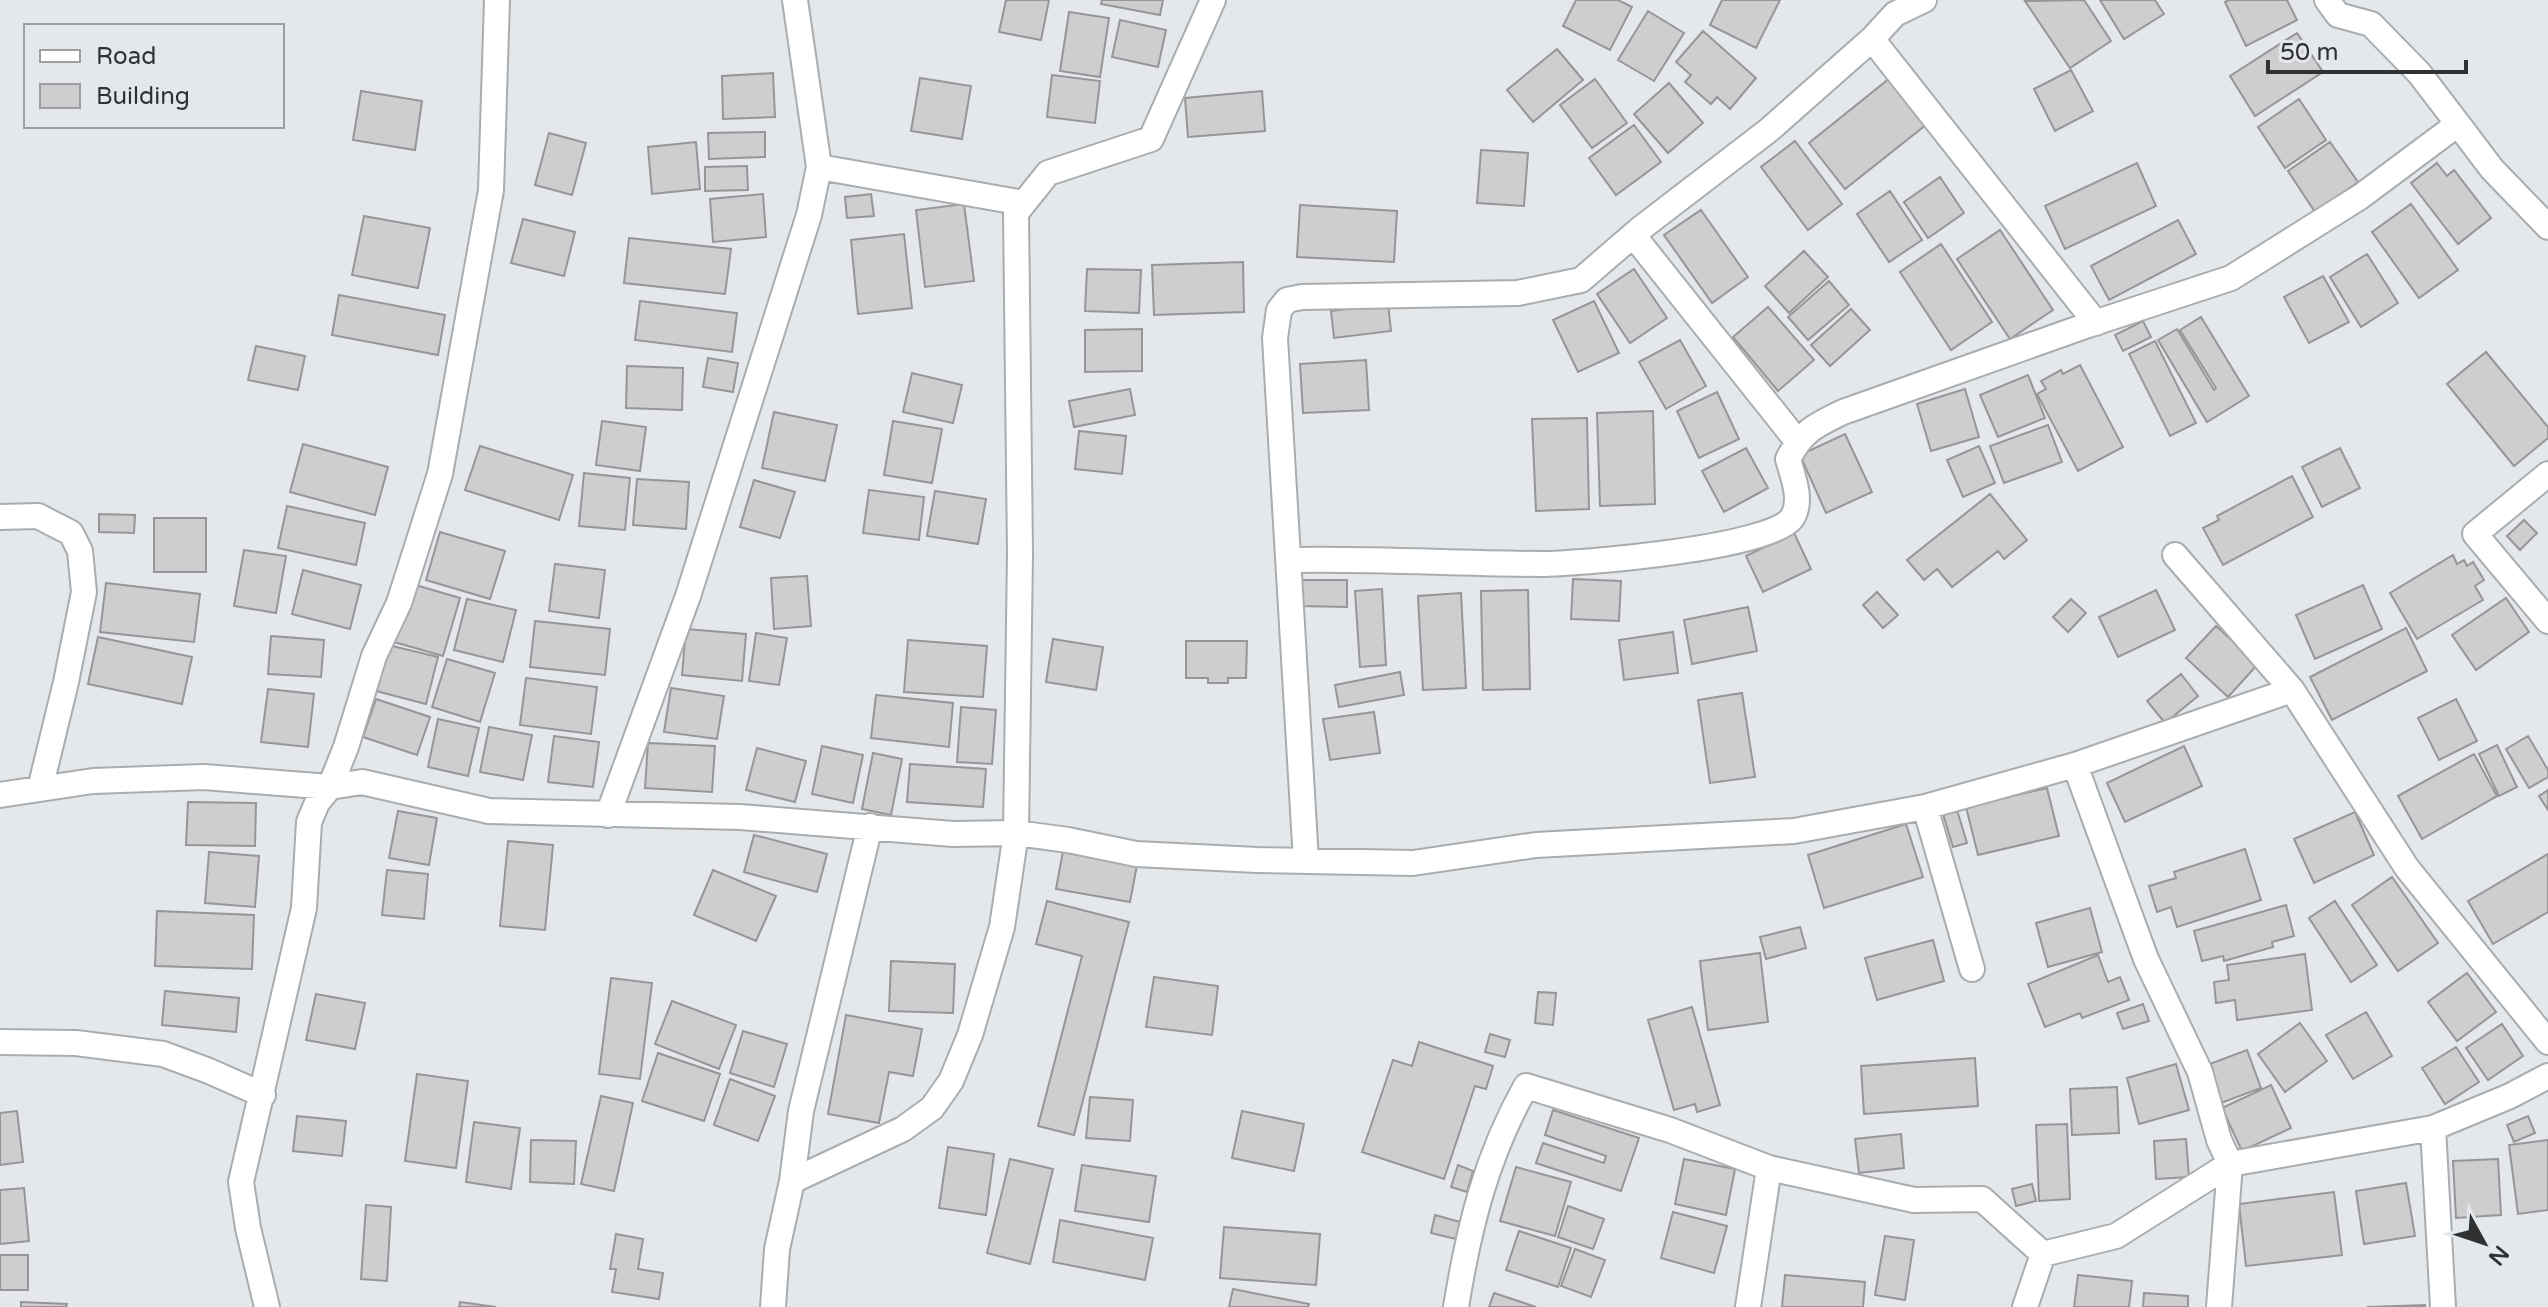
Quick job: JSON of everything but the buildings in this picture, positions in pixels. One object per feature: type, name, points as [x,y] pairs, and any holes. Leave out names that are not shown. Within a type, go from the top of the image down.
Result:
[{"type":"street","points":[[267,1307],[248,1228],[241,1182],[304,908],[309,822],[317,803],[330,787],[355,721],[374,656],[399,603],[440,474],[491,190],[497,0]]},
{"type":"street","points":[[608,815],[688,596],[809,215],[819,167],[795,0]]},
{"type":"street","points":[[792,1181],[903,1129],[932,1108],[951,1081],[970,1035],[1002,927],[1016,833],[1020,554],[1016,213],[1048,173],[1151,139],[1213,0]]},
{"type":"street","points":[[1306,861],[1275,338],[1279,310],[1287,300],[1302,297],[1518,293],[1581,280],[1633,235],[1769,130],[1872,39],[1895,14],[1924,0]]},
{"type":"street","points":[[2327,0],[2338,15],[2371,24],[2419,73],[2492,169],[2548,227]]},
{"type":"street","points":[[1872,39],[2096,323]]},
{"type":"street","points":[[1289,560],[1547,564],[1710,548],[1771,533],[1791,520],[1797,489],[1788,459],[1797,441],[1812,427],[1843,412],[2231,278],[2360,197],[2458,124]]},
{"type":"street","points":[[819,167],[1024,203]]},
{"type":"street","points":[[1633,235],[1797,441]]},
{"type":"street","points":[[2548,474],[2475,534],[2548,621]]},
{"type":"street","points":[[0,517],[38,516],[71,533],[80,551],[84,592],[40,789]]},
{"type":"street","points":[[2175,555],[2292,690],[2407,868],[2548,1042]]},
{"type":"street","points":[[0,795],[93,781],[204,777],[330,787],[362,782],[489,811],[740,817],[953,834],[1016,833],[1136,854],[1413,863],[1536,845],[1794,831],[1925,807],[2075,765],[2292,690]]},
{"type":"street","points":[[2075,765],[2146,959],[2200,1072],[2219,1140],[2230,1164],[2219,1307]]},
{"type":"street","points":[[1925,807],[1972,969]]},
{"type":"street","points":[[773,1307],[777,1249],[792,1181],[801,1111],[870,826]]},
{"type":"street","points":[[0,1042],[76,1043],[163,1054],[263,1095]]},
{"type":"street","points":[[2043,1254],[2116,1236],[2230,1164],[2433,1128],[2510,1096],[2548,1076]]},
{"type":"street","points":[[1456,1307],[1465,1250],[1481,1185],[1503,1127],[1526,1086],[1670,1130],[1769,1168],[1914,1200],[1982,1199],[2043,1254]]},
{"type":"street","points":[[2433,1128],[2443,1307]]},
{"type":"street","points":[[1748,1307],[1769,1168]]},
{"type":"street","points":[[2025,1307],[2043,1254]]}]
